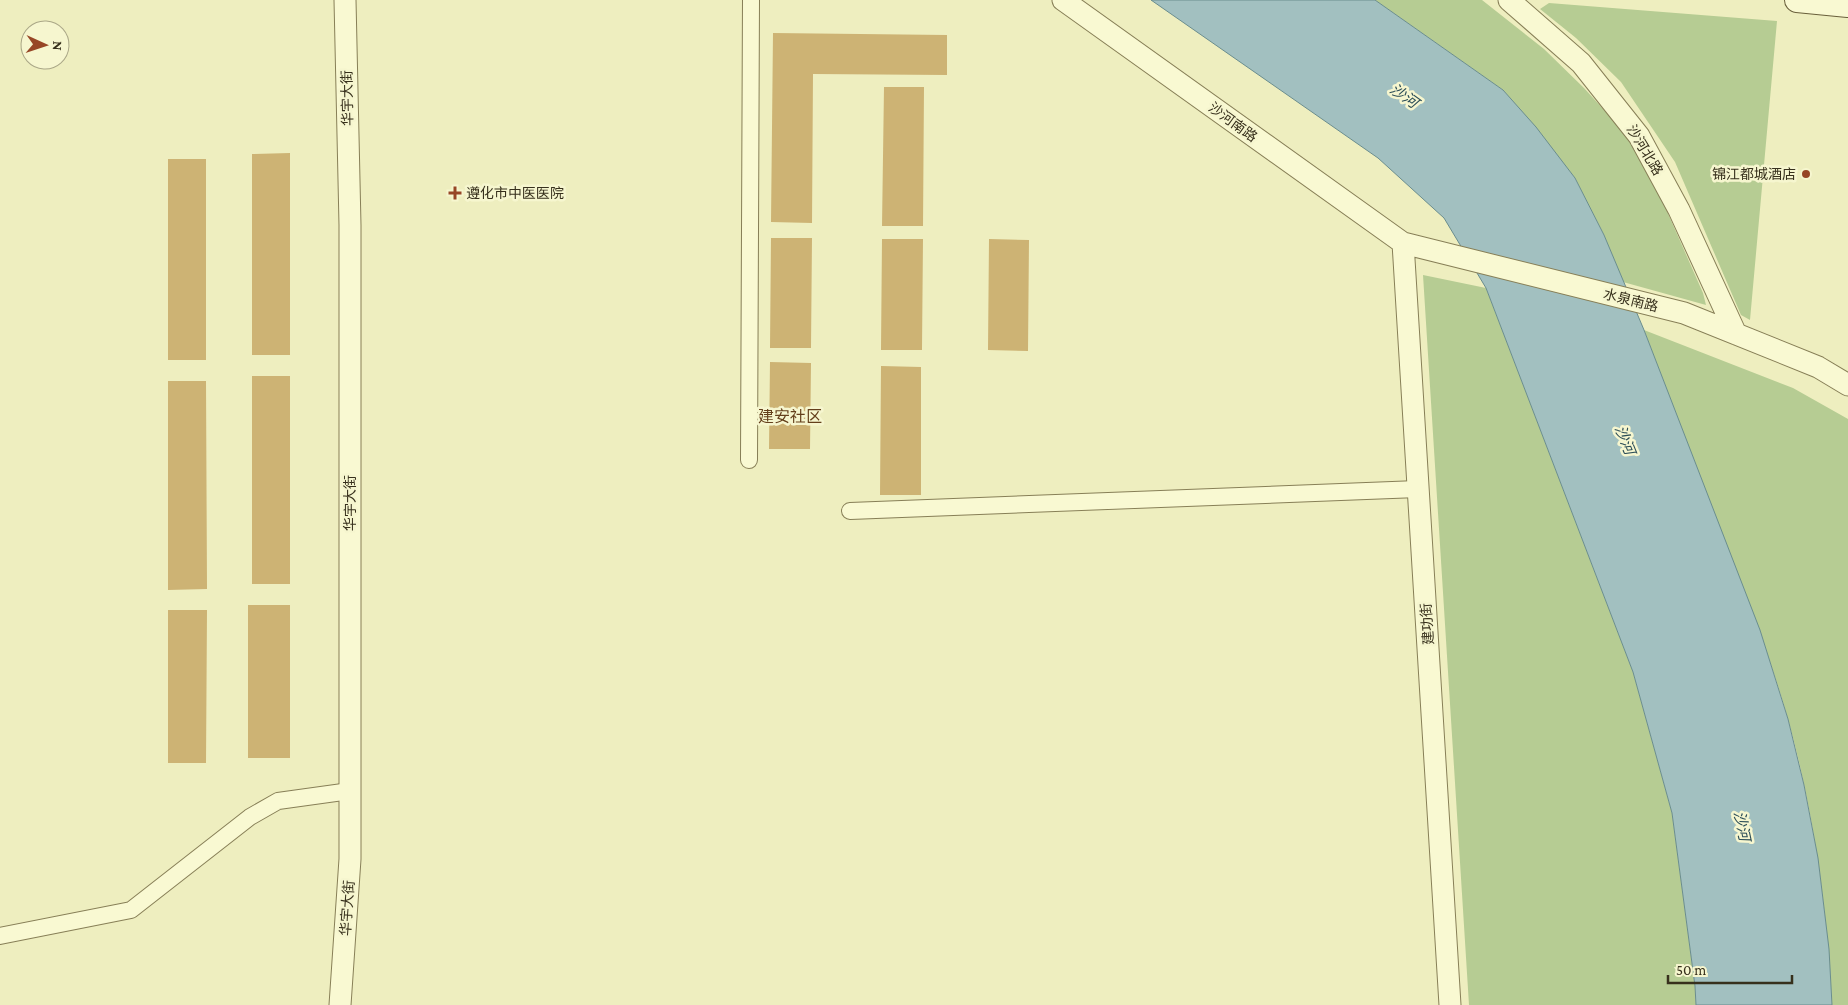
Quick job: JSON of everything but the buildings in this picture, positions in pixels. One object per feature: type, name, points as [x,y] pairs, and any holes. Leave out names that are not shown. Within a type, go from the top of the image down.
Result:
[{"type":"main road","points":[[1797,0],[1848,4]]},
{"type":"street","name":"华宇大街","points":[[340,1005],[350,859],[350,225],[345,0]]},
{"type":"street","points":[[749,460],[751,0]]},
{"type":"street","name":"沙河南路","points":[[1063,0],[1403,243]]},
{"type":"street","name":"沙河北路","points":[[1509,0],[1582,63],[1639,136],[1679,210],[1736,334]]},
{"type":"street","name":"水泉南路","points":[[1403,243],[1684,313],[1818,367],[1848,385]]},
{"type":"street","name":"建功街","points":[[1403,243],[1450,1005]]},
{"type":"street","points":[[850,511],[1418,489]]},
{"type":"street","points":[[0,936],[131,910],[250,817],[278,801],[350,792]]},
{"type":"green space","points":[[1375,0],[1482,0],[1544,49],[1584,88],[1625,133],[1644,159],[1703,293],[1706,305],[1623,282],[1604,235],[1575,178],[1503,90]]},
{"type":"green space","points":[[1549,3],[1777,21],[1750,320],[1741,315],[1675,162],[1621,82],[1576,38],[1540,9]]},
{"type":"green space","points":[[1423,275],[1486,288],[1633,672],[1672,813],[1696,1005],[1469,1005]]},
{"type":"green space","points":[[1644,330],[1793,388],[1848,419],[1848,1005],[1832,1005],[1827,932],[1818,860],[1805,789],[1781,695],[1749,603]]},
{"type":"water","name":"沙河","points":[[1151,0],[1375,0],[1503,90],[1536,127],[1575,178],[1604,235],[1644,330],[1760,630],[1788,719],[1804,785],[1818,858],[1829,949],[1832,1005],[1696,1005],[1672,813],[1633,672],[1486,288],[1444,218],[1378,158]]},
{"type":"place","name":"锦江都城酒店","points":[[1806,174]]},
{"type":"place","name":"遵化市中医医院","points":[[455,193]]},
{"type":"district","name":"建安社区","points":[[790,416]]}]
